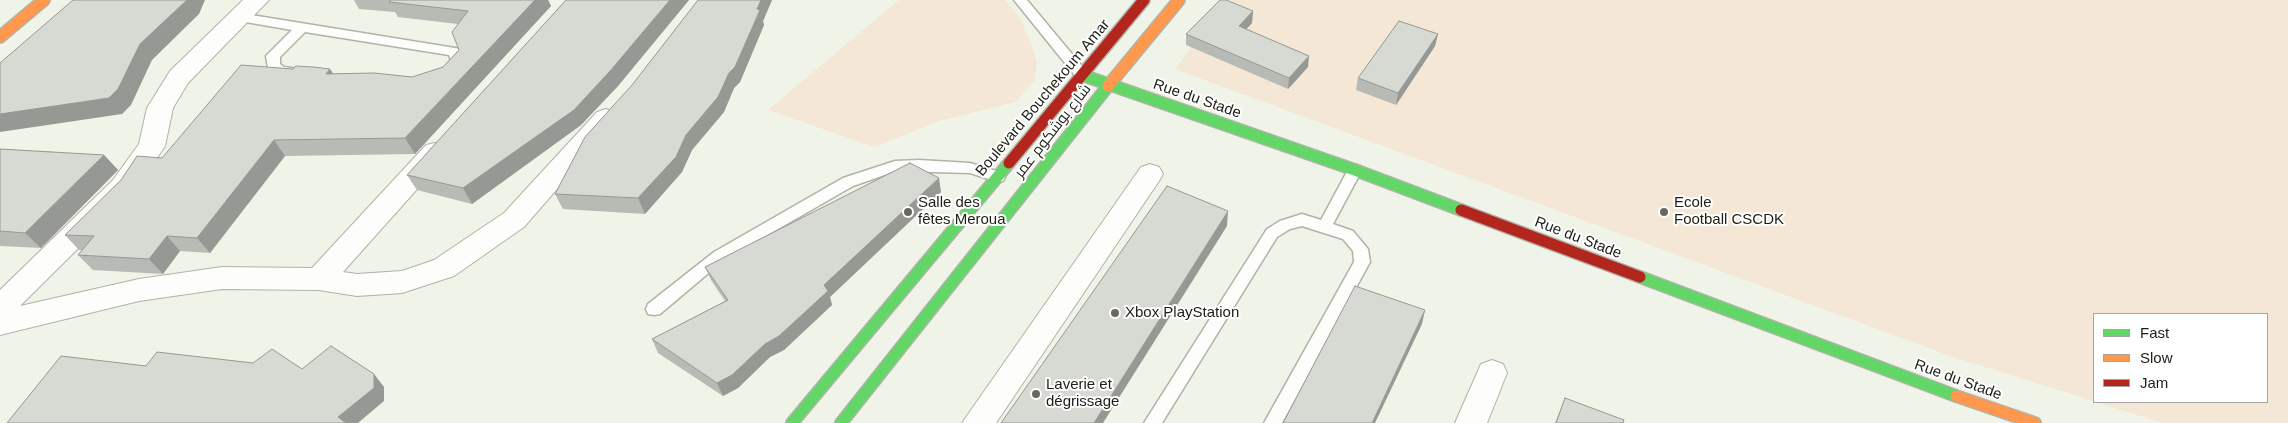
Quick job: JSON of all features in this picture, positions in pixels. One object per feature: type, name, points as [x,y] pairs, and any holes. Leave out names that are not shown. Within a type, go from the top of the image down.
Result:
[{"type":"street","points":[[0,37],[44,0]]},
{"type":"street","name":"Boulevard Bouchekoum Amar","points":[[792,423],[1144,0]]},
{"type":"street","name":"شارع بوشكوم عمر","points":[[841,423],[1109,84],[1179,0]]},
{"type":"street","points":[[0,308],[123,187],[152,146],[160,108],[179,77],[248,9]]},
{"type":"street","name":"Rue du Stade","points":[[1082,75],[1354,170],[1998,417],[2035,423]]},
{"type":"street","points":[[0,323],[140,290],[222,278],[319,279],[358,285],[402,282],[444,268],[514,220],[622,100]]},
{"type":"street","points":[[319,279],[448,137]]},
{"type":"street","points":[[978,423],[1150,174]]},
{"type":"street","points":[[1472,423],[1492,372]]},
{"type":"lane","points":[[1020,0],[1082,75]]},
{"type":"lane","points":[[248,9],[302,27],[455,52],[460,64],[446,78]]},
{"type":"lane","points":[[302,27],[272,56],[273,65],[280,71],[308,74]]},
{"type":"lane","points":[[654,309],[719,256],[848,182],[895,166],[919,165],[970,168],[998,177]]},
{"type":"lane","points":[[1325,226],[1354,170]]},
{"type":"lane","points":[[1153,423],[1272,233],[1285,225],[1302,220],[1348,235],[1360,248],[1362,262],[1273,423]]},
{"type":"shaded area","points":[[899,0],[1005,0],[1019,16],[1029,38],[1037,62],[1035,80],[1015,102],[939,121],[875,147],[768,110]]},
{"type":"shaded area","points":[[1226,0],[2288,0],[2288,423],[2163,423],[2099,403],[2268,403],[2268,313],[2093,313],[2093,401],[1953,357],[1175,69]]},
{"type":"building","points":[[73,0],[187,0],[140,44],[118,89],[109,98],[0,114],[0,63]]},
{"type":"building","points":[[391,0],[535,0],[405,138],[274,140],[197,238],[167,236],[149,259],[78,255],[94,236],[65,235],[121,180],[137,156],[162,158],[241,65],[293,69],[296,66],[313,67],[330,69],[326,74],[374,73],[412,77],[443,67],[459,50],[452,32],[468,11],[389,2]]},
{"type":"building","points":[[566,0],[670,0],[611,70],[574,110],[463,188],[407,175]]},
{"type":"building","points":[[698,0],[761,0],[757,9],[760,10],[735,67],[729,73],[718,97],[686,135],[676,157],[638,198],[555,194],[585,137],[632,85]]},
{"type":"building","points":[[1220,0],[1226,0],[1253,11],[1239,26],[1309,56],[1289,78],[1186,34]]},
{"type":"building","points":[[1399,21],[1438,34],[1398,93],[1358,78]]},
{"type":"building","points":[[0,149],[104,155],[25,233],[0,231]]},
{"type":"building","points":[[910,163],[939,178],[824,285],[828,291],[779,336],[765,344],[732,375],[717,383],[652,339],[728,300],[705,267]]},
{"type":"building","points":[[1167,186],[1228,211],[1094,423],[1001,423]]},
{"type":"building","points":[[1355,286],[1425,310],[1372,423],[1283,423]]},
{"type":"building","points":[[331,346],[374,374],[374,388],[338,417],[346,423],[7,423],[61,356],[146,366],[157,352],[253,363],[272,349],[302,369]]},
{"type":"building","points":[[1565,398],[1624,420],[1623,423],[1556,423]]},
{"type":"traffic: fast","points":[[1082,75],[1355,170],[1461,210]]},
{"type":"traffic: fast","points":[[841,423],[1108,86]]},
{"type":"traffic: fast","points":[[792,423],[1009,163]]},
{"type":"traffic: fast","points":[[1640,277],[1956,396]]},
{"type":"traffic: slow","points":[[0,37],[44,0]]},
{"type":"traffic: slow","points":[[1108,86],[1179,0]]},
{"type":"traffic: slow","points":[[1956,396],[2035,423]]},
{"type":"traffic: jam","points":[[1009,163],[1144,0]]},
{"type":"traffic: jam","points":[[1461,210],[1640,277]]},
{"type":"place","name":"Salle des fêtes Meroua","points":[[908,212]]},
{"type":"place","name":"Ecole Football CSCDK","points":[[1664,212]]},
{"type":"place","name":"Xbox PlayStation","points":[[1115,313]]},
{"type":"place","name":"Laverie et dégrissage","points":[[1036,394]]}]
